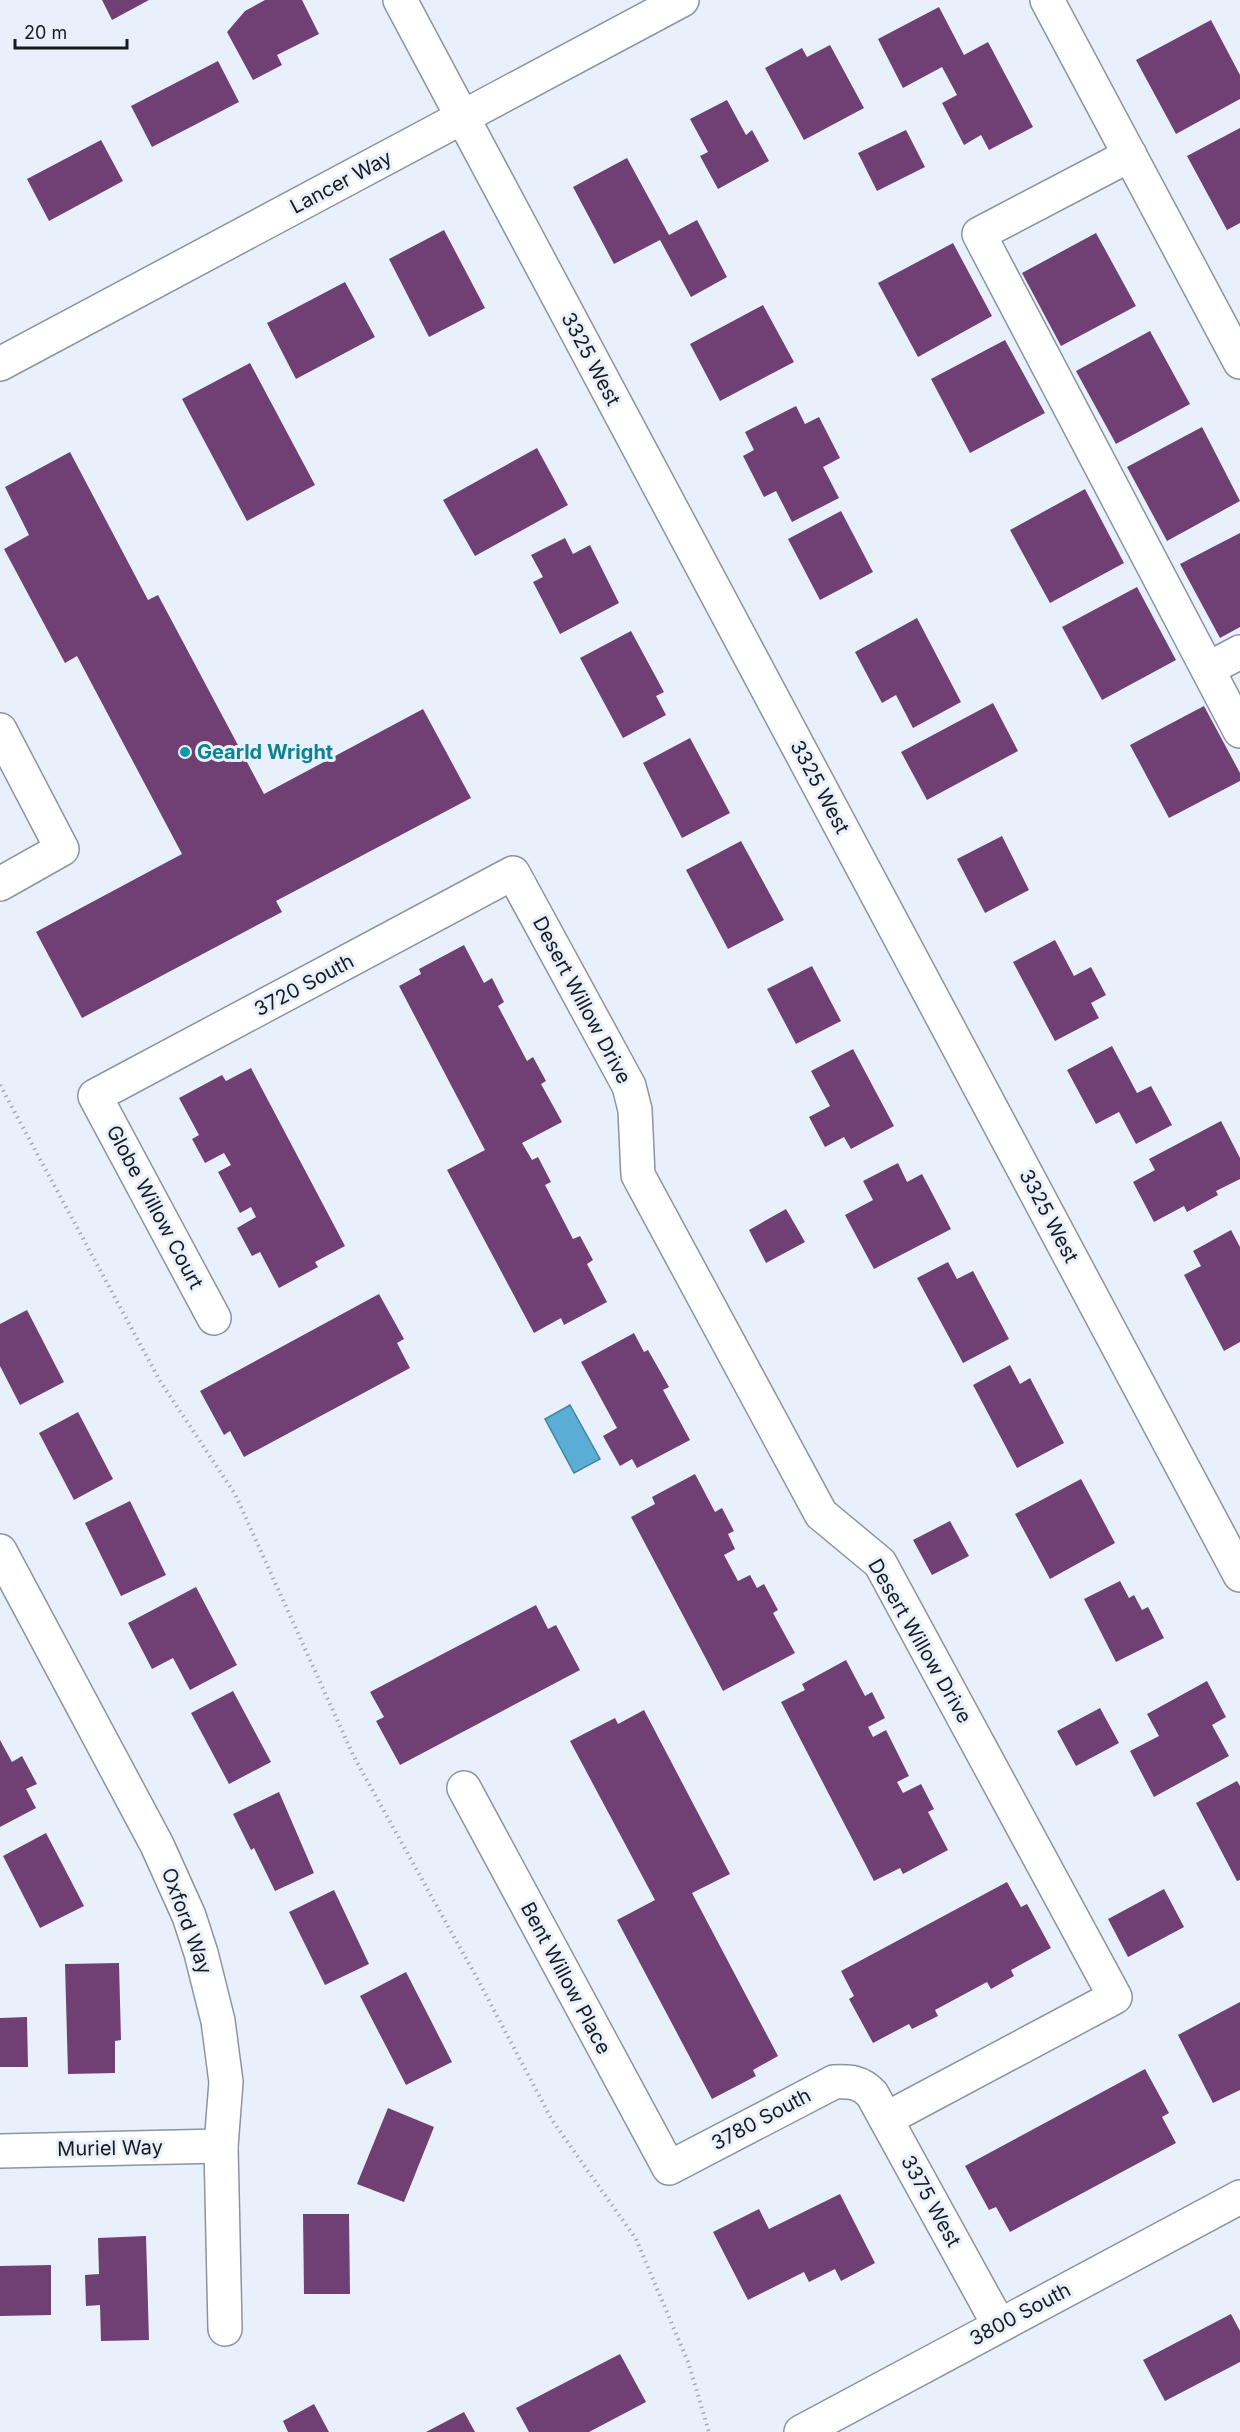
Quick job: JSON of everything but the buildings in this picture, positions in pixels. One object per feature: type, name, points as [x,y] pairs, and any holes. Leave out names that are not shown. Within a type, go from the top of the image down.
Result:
[{"type":"street","name":"3325 West","points":[[400,0],[1240,1575]]},
{"type":"street","name":"Lancer Way","points":[[0,364],[682,0]]},
{"type":"street","points":[[1047,0],[1240,362]]},
{"type":"street","points":[[1130,155],[979,234],[1240,732]]},
{"type":"street","points":[[1208,669],[1240,652]]},
{"type":"street","points":[[0,730],[62,849],[0,884]]},
{"type":"street","name":"3720 South","points":[[95,1096],[513,873]]},
{"type":"street","name":"Desert Willow Drive","points":[[513,873],[629,1086],[635,1110],[638,1175],[822,1514],[880,1563],[1115,1997],[886,2119]]},
{"type":"street","name":"Globe Willow Court","points":[[95,1096],[214,1318]]},
{"type":"street","name":"Oxford Way","points":[[0,1551],[157,1845],[189,1916],[211,1986],[226,2082],[221,2146],[225,2329]]},
{"type":"street","name":"Bent Willow Place","points":[[464,1788],[669,2168]]},
{"type":"street","name":"3780 South","points":[[669,2168],[820,2088],[834,2082],[856,2082]]},
{"type":"street","name":"3375 West","points":[[856,2082],[872,2094],[999,2325]]},
{"type":"street","name":"Muriel Way","points":[[0,2151],[221,2146]]},
{"type":"street","name":"3800 South","points":[[807,2431],[999,2325],[1240,2197]]},
{"type":"path","points":[[0,1085],[160,1381],[235,1494],[354,1757],[478,1980],[552,2120],[636,2239],[687,2362],[709,2432]]},
{"type":"water","points":[[570,1405],[600,1459],[574,1473],[545,1419]]},
{"type":"place","name":"Gearld Wright","points":[[185,752]]}]
